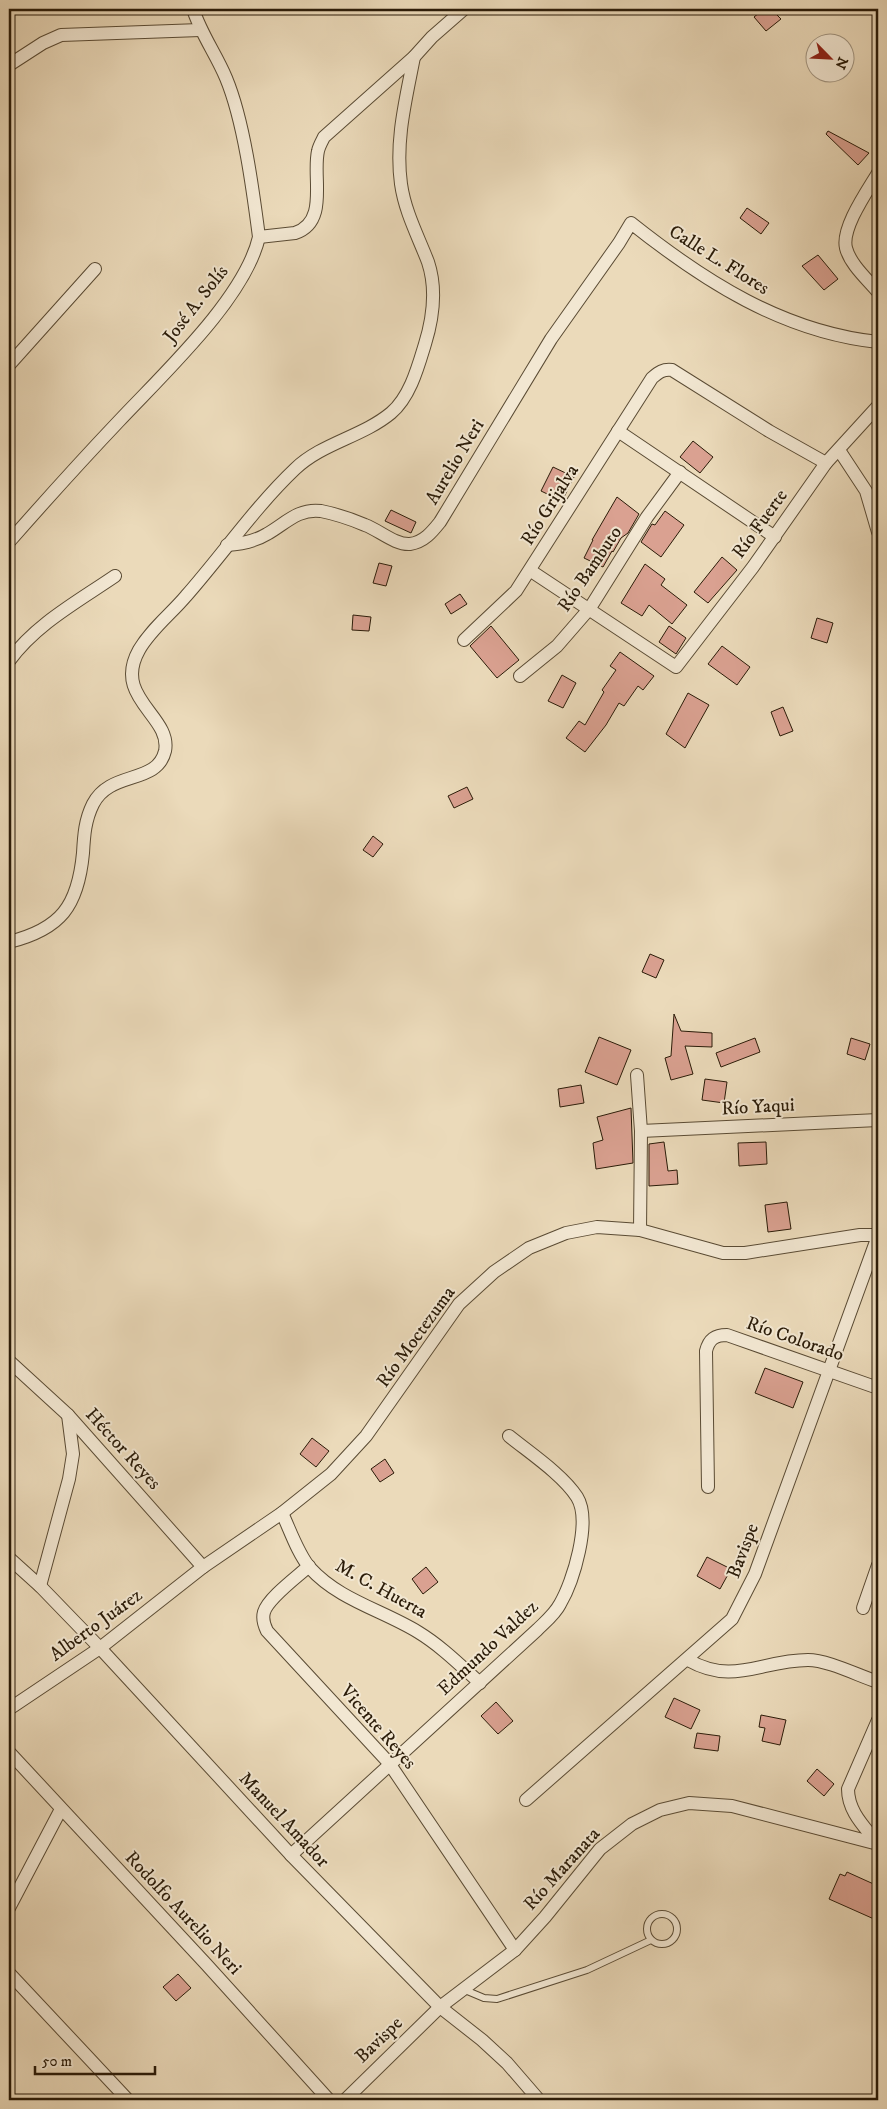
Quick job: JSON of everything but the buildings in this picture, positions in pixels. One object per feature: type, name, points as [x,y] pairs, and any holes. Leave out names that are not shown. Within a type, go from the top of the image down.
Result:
[{"type":"street","name":"José A. Solís","points":[[9,542],[176,360],[225,303],[250,266],[259,237],[238,115],[226,78],[200,30],[193,9]]},
{"type":"street","points":[[259,237],[295,233],[300,231],[310,221],[318,195],[318,150],[324,137],[414,57],[432,37],[464,9]]},
{"type":"street","points":[[9,65],[43,43],[61,35],[200,30]]},
{"type":"street","points":[[9,942],[38,934],[58,920],[75,894],[83,856],[84,827],[99,795],[106,787],[151,771],[160,763],[165,741],[160,728],[139,699],[133,684],[133,668],[137,653],[147,638],[187,595],[226,545],[295,469],[329,446],[392,412],[410,386],[425,344],[432,312],[433,292],[428,264],[414,233],[401,185],[399,140],[414,57]]},
{"type":"street","points":[[878,173],[845,233],[846,248],[859,270],[878,292]]},
{"type":"street","name":"Aurelio Neri","points":[[226,545],[256,540],[292,517],[306,511],[336,514],[365,525],[400,542],[409,544],[429,536],[440,522],[551,339],[631,223]]},
{"type":"street","name":"Calle L. Flores","points":[[631,223],[680,262],[727,292],[771,314],[846,339],[878,342]]},
{"type":"street","points":[[9,365],[95,269]]},
{"type":"street","name":"Río Grijalva","points":[[464,640],[501,608],[531,571],[618,431],[652,378],[658,372],[672,370],[768,432],[826,463]]},
{"type":"street","name":"Río Fuerte","points":[[590,608],[676,667],[775,536],[826,463],[878,406]]},
{"type":"street","points":[[618,431],[775,536]]},
{"type":"street","points":[[839,450],[866,491],[878,532]]},
{"type":"street","name":"Río Bambuto","points":[[520,676],[557,646],[590,608],[647,517],[680,472]]},
{"type":"street","points":[[531,571],[590,608]]},
{"type":"street","points":[[9,661],[22,644],[47,622],[115,576]]},
{"type":"street","points":[[637,1075],[640,1131],[640,1230]]},
{"type":"street","name":"Río Yaqui","points":[[640,1131],[878,1120]]},
{"type":"street","name":"Río Moctezuma","points":[[203,1567],[282,1514],[331,1474],[366,1436],[459,1304],[494,1272],[529,1248],[566,1233],[597,1227],[640,1230],[723,1253],[745,1253],[860,1234],[878,1235]]},
{"type":"street","name":"Bavispe","points":[[526,1800],[688,1660],[732,1619],[744,1600],[878,1235]]},
{"type":"street","name":"Río Colorado","points":[[708,1487],[706,1352],[708,1343],[713,1338],[727,1336],[878,1388]]},
{"type":"street","name":"Héctor Reyes","points":[[9,1361],[68,1414],[203,1567]]},
{"type":"street","points":[[40,1586],[69,1479],[73,1454],[68,1414]]},
{"type":"street","name":"Edmundo Valdez","points":[[291,1855],[389,1763],[480,1683],[560,1606],[573,1575],[582,1528],[582,1512],[578,1499],[569,1487],[509,1436]]},
{"type":"street","name":"M. C. Huerta","points":[[282,1514],[309,1566],[341,1593],[438,1644],[480,1683]]},
{"type":"street","name":"Manuel Amador","points":[[9,1558],[40,1586],[100,1648],[291,1855],[440,2007],[507,2063],[539,2100]]},
{"type":"street","points":[[863,1608],[878,1565]]},
{"type":"street","name":"Vicente Reyes","points":[[309,1566],[269,1603],[264,1612],[263,1622],[267,1631],[389,1763],[515,1950]]},
{"type":"street","name":"Alberto Juárez","points":[[9,1709],[100,1648],[203,1567]]},
{"type":"street","points":[[688,1660],[702,1668],[720,1672],[809,1660],[878,1682]]},
{"type":"street","points":[[878,1720],[848,1789],[848,1799],[853,1811],[878,1844]]},
{"type":"street","name":"Rodolfo Aurelio Neri","points":[[9,1752],[206,1964],[329,2100]]},
{"type":"street","name":"Río Maranata","points":[[440,2007],[515,1950],[545,1917],[600,1849],[632,1824],[660,1810],[689,1803],[732,1806],[878,1844]]},
{"type":"street","points":[[9,1908],[61,1809]]},
{"type":"street","points":[[9,1972],[128,2100]]},
{"type":"street","name":"Bavispe","points":[[345,2100],[440,2007]]},
{"type":"lane","points":[[658,1914],[669,1915],[676,1923],[677,1934],[671,1942],[661,1945],[651,1940],[646,1931],[649,1920],[658,1914]]},
{"type":"lane","points":[[464,1990],[484,1998],[497,1998],[587,1970],[651,1940]]}]
